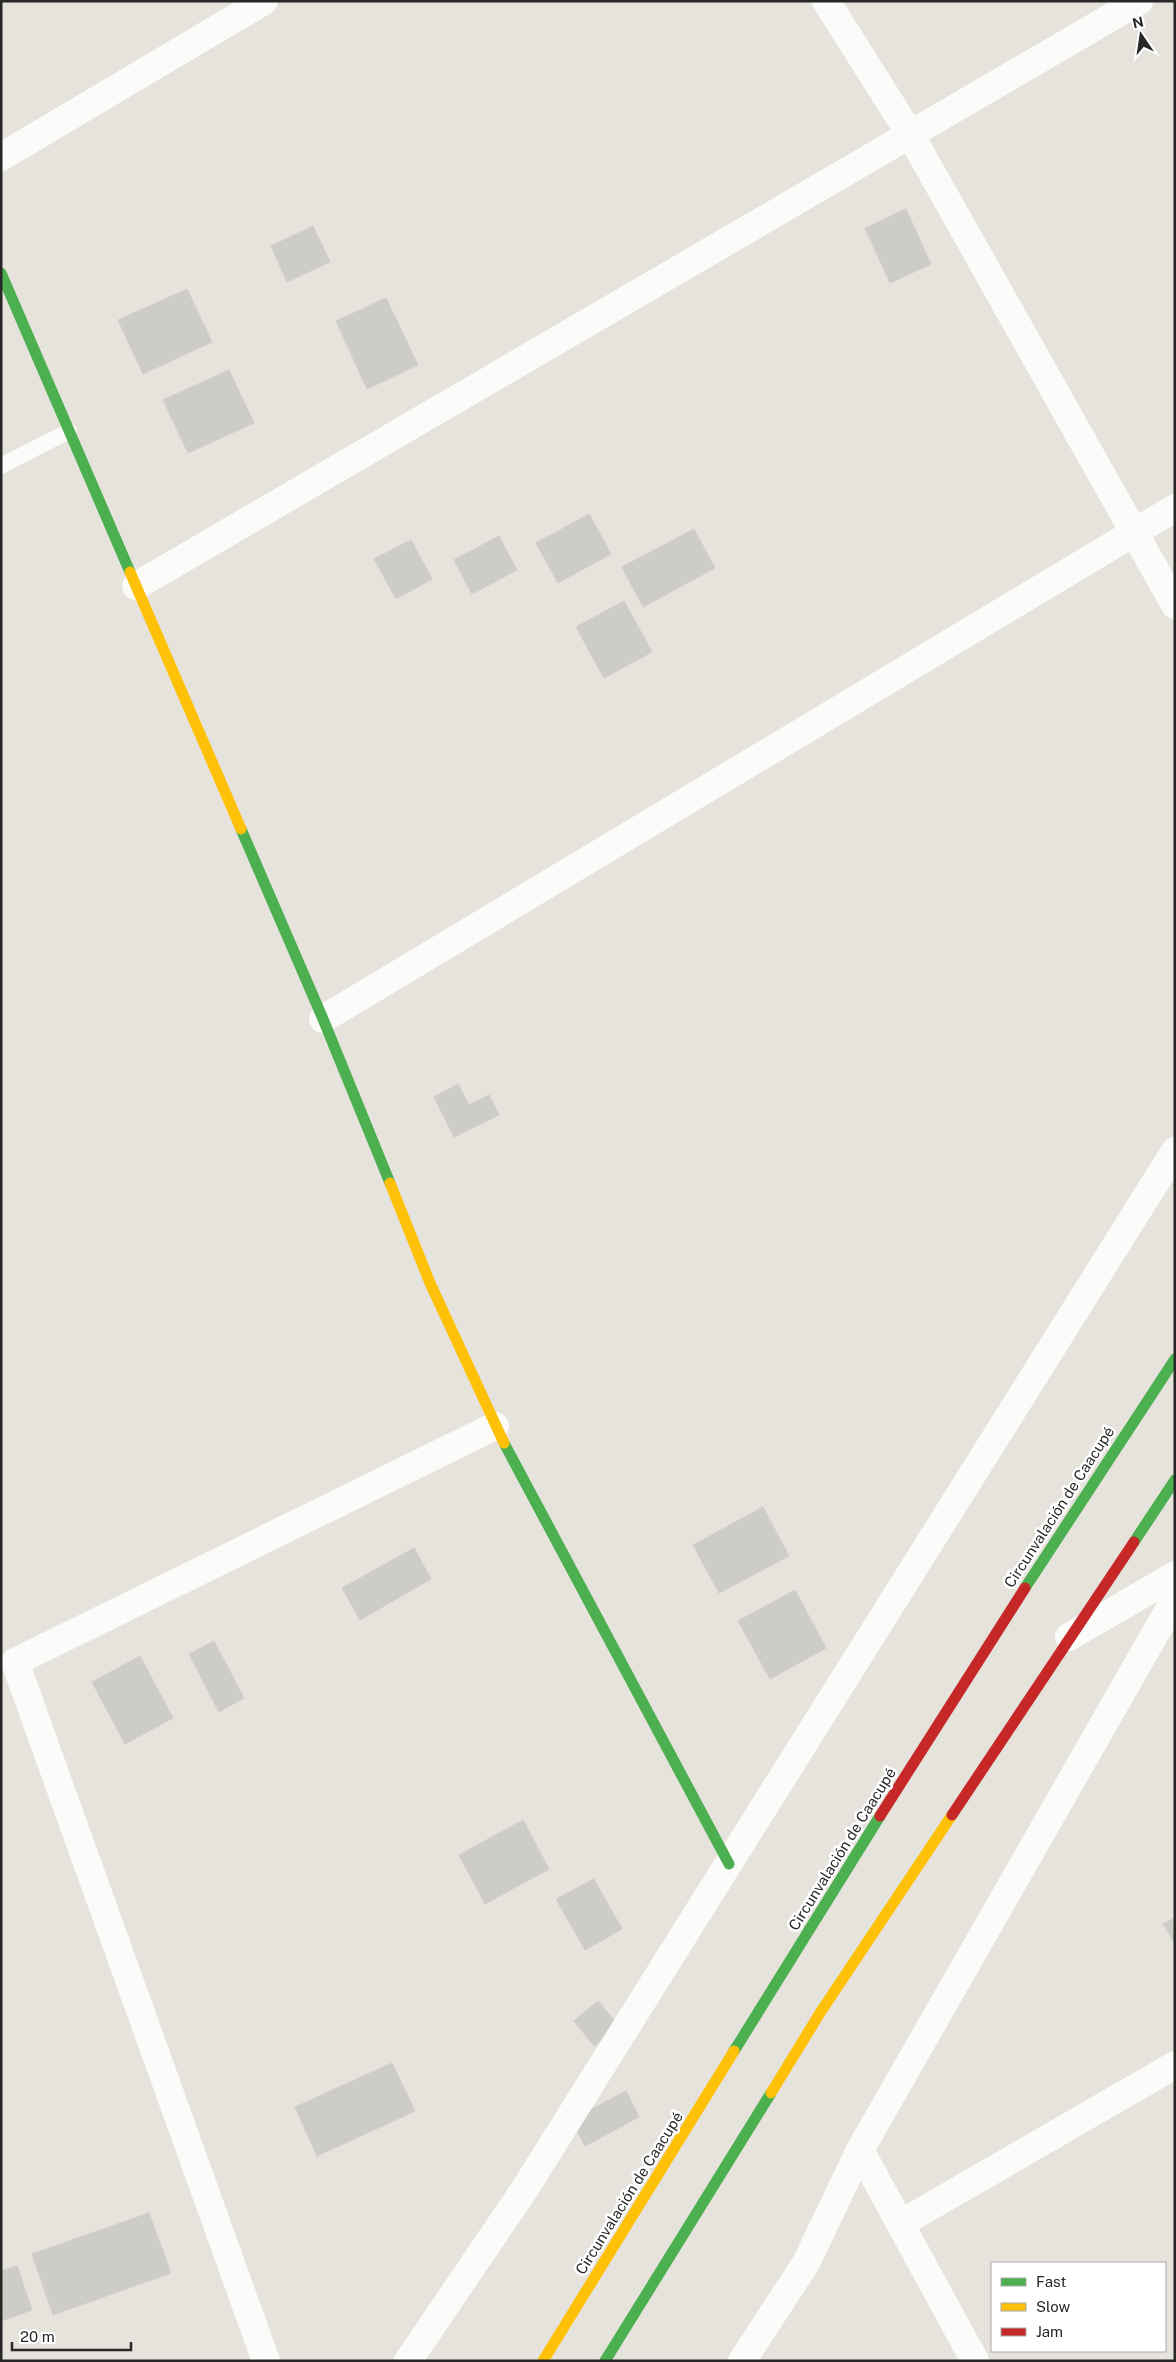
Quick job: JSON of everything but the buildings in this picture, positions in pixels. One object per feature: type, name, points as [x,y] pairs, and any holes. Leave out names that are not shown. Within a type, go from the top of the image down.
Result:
[{"type":"main road","points":[[1,273],[322,1019],[430,1283],[495,1426],[729,1864]]},
{"type":"main road","name":"Circunvalación de Caacupé","points":[[543,2361],[806,1934],[1088,1488],[1175,1359]]},
{"type":"main road","points":[[605,2361],[820,2013],[1175,1480]]},
{"type":"street","points":[[1,157],[264,1]]},
{"type":"street","points":[[826,1],[910,134],[1136,532],[1175,605]]},
{"type":"street","points":[[136,586],[1139,1]]},
{"type":"street","points":[[322,1019],[1175,508]]},
{"type":"street","points":[[408,2361],[524,2190],[1175,1151]]},
{"type":"street","points":[[265,2360],[15,1662],[495,1426]]},
{"type":"street","points":[[1069,1637],[1175,1574]]},
{"type":"street","points":[[742,2361],[806,2263],[860,2150],[1175,1599]]},
{"type":"street","points":[[900,2224],[1175,2065]]},
{"type":"street","points":[[860,2150],[975,2361]]},
{"type":"lane","points":[[1,466],[69,431]]},
{"type":"traffic: fast","points":[[1,273],[130,572]]},
{"type":"traffic: fast","points":[[241,829],[323,1019],[390,1183]]},
{"type":"traffic: fast","points":[[1025,1588],[1175,1359]]},
{"type":"traffic: fast","points":[[504,1443],[729,1864]]},
{"type":"traffic: fast","points":[[1134,1542],[1175,1480]]},
{"type":"traffic: fast","points":[[734,2051],[880,1816]]},
{"type":"traffic: fast","points":[[605,2361],[771,2093]]},
{"type":"traffic: slow","points":[[130,572],[241,829]]},
{"type":"traffic: slow","points":[[390,1183],[430,1283],[504,1443]]},
{"type":"traffic: slow","points":[[771,2093],[820,2013],[952,1815]]},
{"type":"traffic: slow","points":[[543,2361],[734,2051]]},
{"type":"traffic: jam","points":[[952,1815],[1134,1542]]},
{"type":"traffic: jam","points":[[880,1816],[1025,1588]]}]
